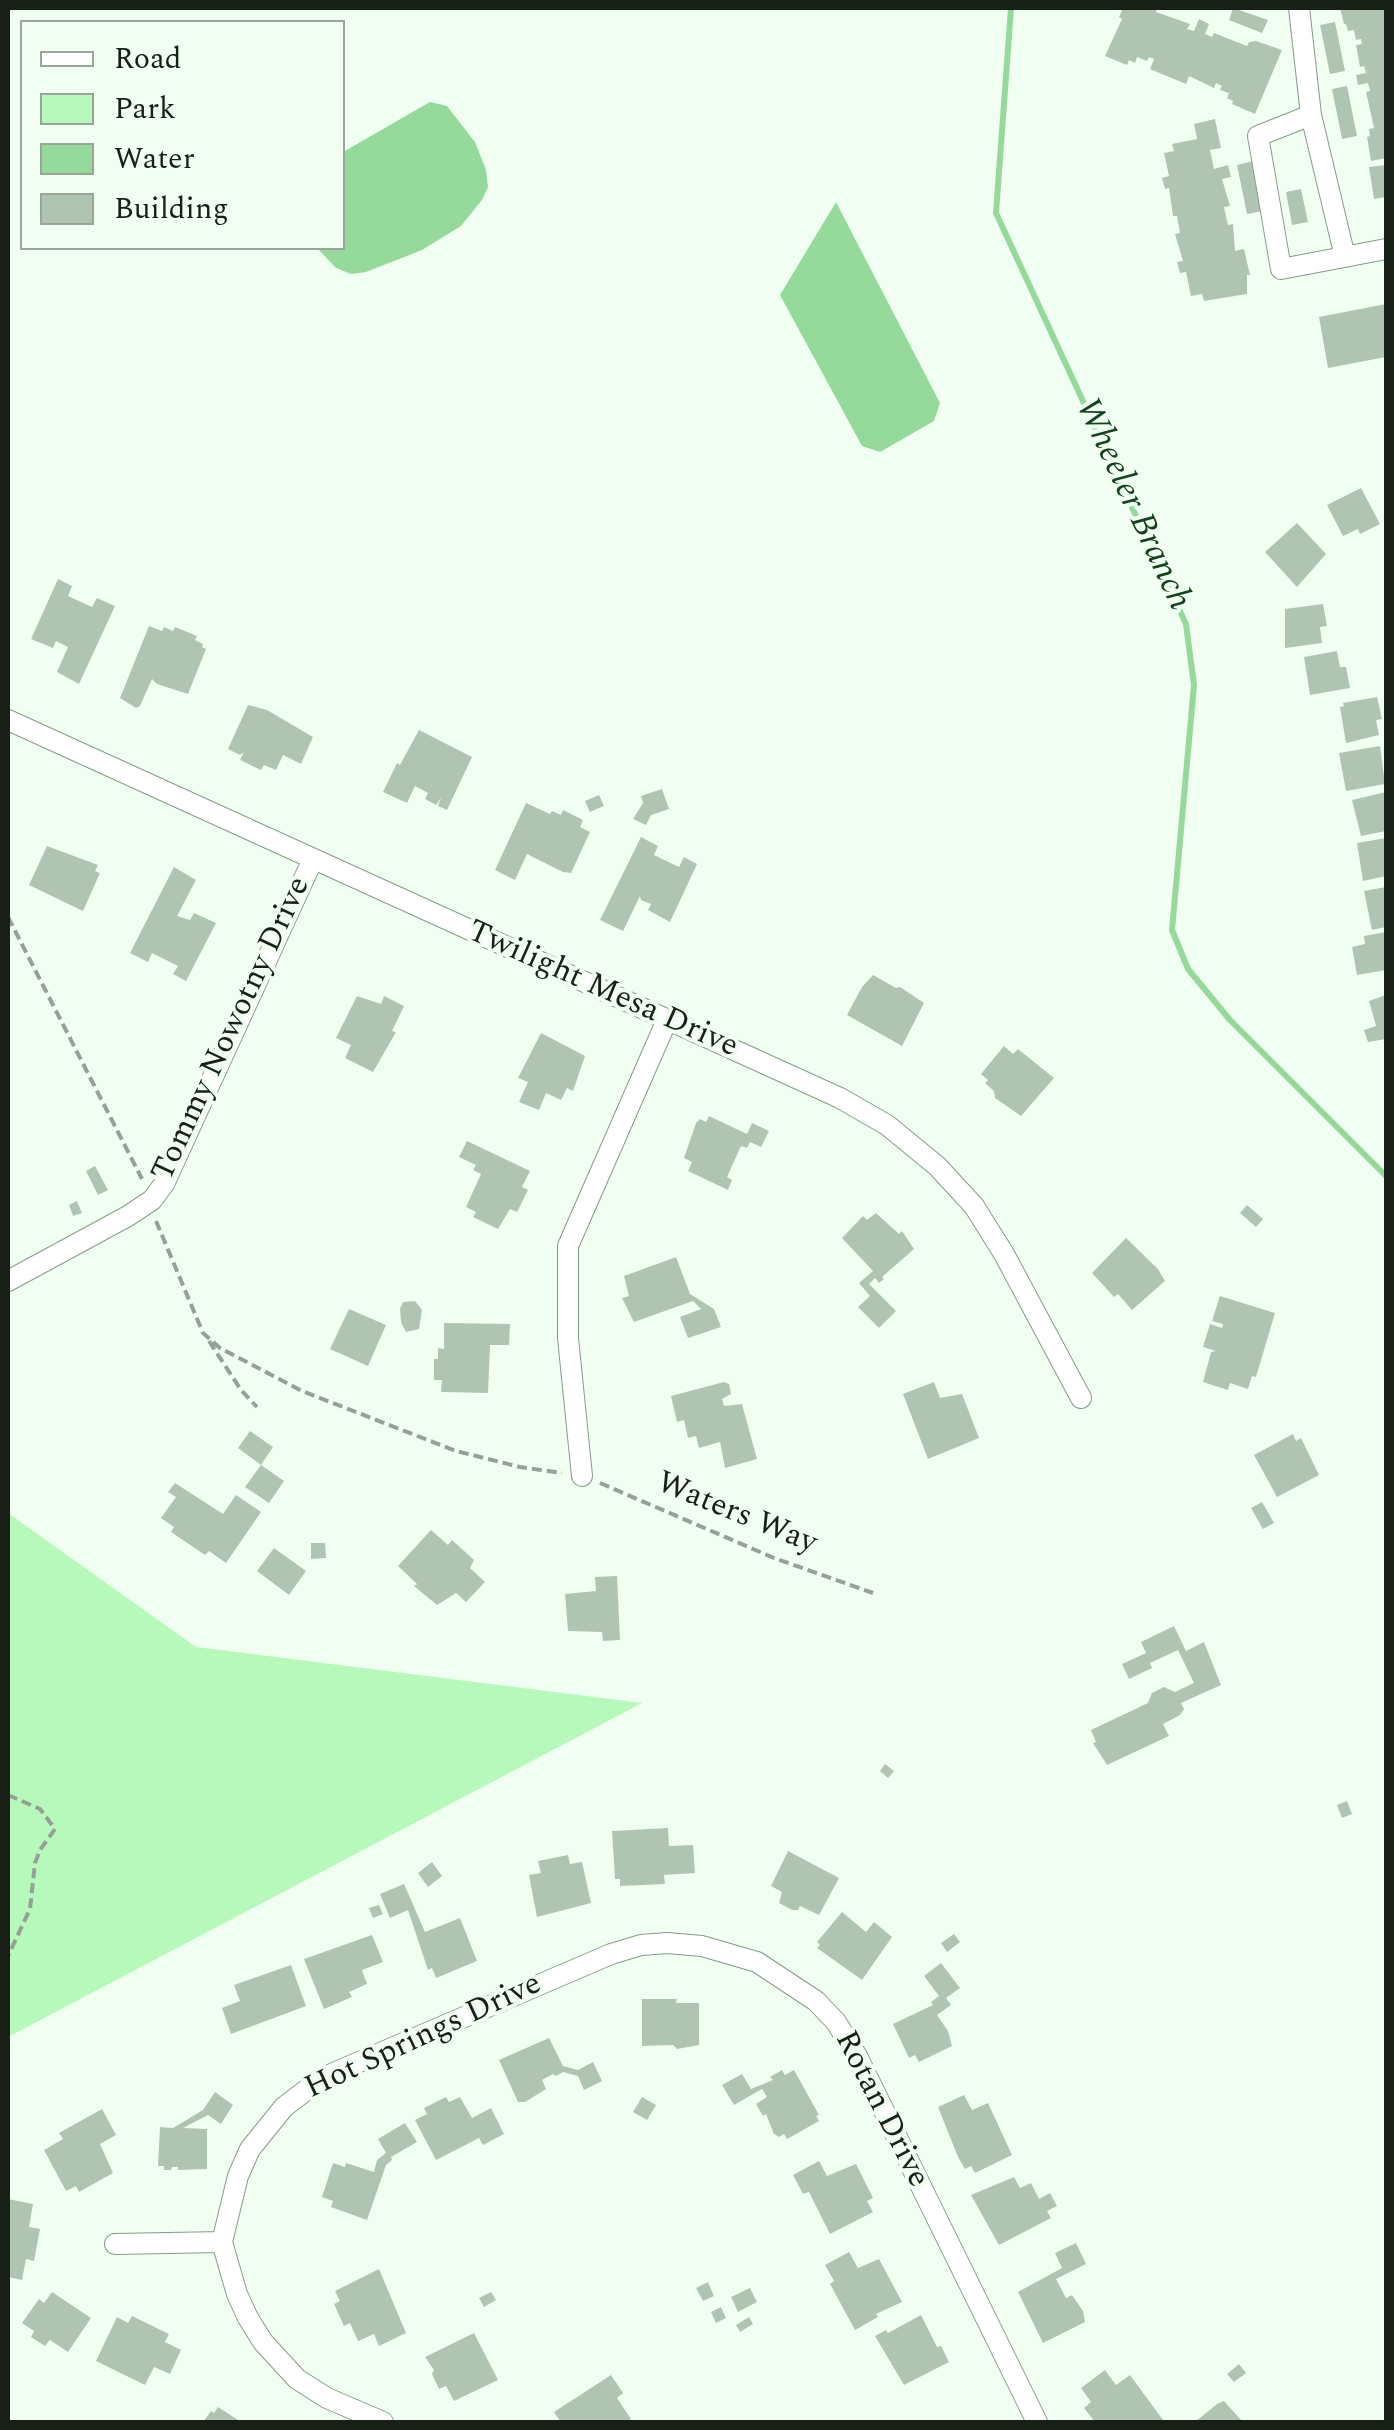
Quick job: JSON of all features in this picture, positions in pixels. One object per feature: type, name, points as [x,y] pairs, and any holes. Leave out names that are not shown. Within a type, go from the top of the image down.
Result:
[{"type":"street","points":[[1300,8],[1311,115],[1345,257]]},
{"type":"street","points":[[1311,115],[1258,136],[1281,269],[1386,249]]},
{"type":"street","name":"Twilight Mesa Drive","points":[[8,720],[862,1110],[938,1166],[987,1226],[1081,1398]]},
{"type":"street","name":"Tommy Nowotny Drive","points":[[152,1200],[173,1166],[313,859]]},
{"type":"street","points":[[582,1476],[568,1338],[568,1246],[666,1020]]},
{"type":"street","points":[[8,1281],[152,1200]]},
{"type":"street","name":"Rotan Drive","points":[[610,1954],[667,1943],[702,1946],[758,1962],[816,2000],[836,2022],[857,2056],[1037,2422]]},
{"type":"street","name":"Hot Springs Drive","points":[[222,2242],[228,2208],[250,2149],[266,2126],[304,2090],[322,2078],[610,1954]]},
{"type":"street","points":[[115,2244],[222,2242],[248,2318],[279,2361],[327,2398],[383,2422]]},
{"type":"path","points":[[8,917],[152,1200],[164,1243],[203,1332],[241,1390],[258,1407]]},
{"type":"path","name":"Waters Way","points":[[203,1332],[220,1348],[269,1376],[456,1451],[520,1467],[582,1476],[774,1558],[874,1593]]},
{"type":"path","points":[[8,1796],[48,1815],[55,1829],[35,1863],[30,1909],[8,1956]]},
{"type":"green space","points":[[8,1513],[196,1647],[642,1703],[8,2037]]},
{"type":"water","points":[[430,102],[447,106],[475,142],[488,187],[461,226],[422,250],[351,274],[336,268],[319,250],[345,250],[345,151]]},
{"type":"water","points":[[836,202],[940,403],[934,421],[880,452],[862,446],[780,295]]},
{"type":"building","points":[[1123,8],[1157,8],[1156,12],[1190,24],[1187,29],[1194,31],[1199,19],[1209,24],[1205,34],[1212,37],[1214,33],[1247,46],[1256,41],[1282,50],[1255,114],[1232,104],[1227,98],[1229,93],[1220,90],[1222,86],[1216,83],[1214,88],[1189,76],[1186,84],[1150,69],[1154,59],[1149,57],[1147,61],[1137,57],[1135,63],[1129,60],[1127,65],[1105,56]]},
{"type":"building","points":[[1233,8],[1268,20],[1262,33],[1229,20]]},
{"type":"building","points":[[1340,8],[1386,8],[1386,158],[1371,161],[1367,137],[1369,129],[1374,128],[1366,92],[1370,91],[1368,83],[1358,85],[1356,75],[1366,73],[1364,66],[1360,67],[1356,45],[1362,44],[1361,39],[1356,40],[1354,30],[1348,31]]},
{"type":"building","points":[[1335,22],[1345,71],[1330,74],[1320,25]]},
{"type":"building","points":[[1347,86],[1357,136],[1342,139],[1332,89]]},
{"type":"building","points":[[1215,119],[1221,148],[1210,150],[1214,169],[1228,165],[1231,177],[1222,179],[1230,206],[1224,207],[1228,225],[1233,224],[1235,251],[1244,249],[1250,275],[1247,294],[1204,301],[1202,294],[1191,296],[1186,272],[1180,273],[1177,262],[1183,261],[1175,234],[1180,233],[1177,216],[1173,216],[1169,188],[1165,189],[1162,178],[1169,176],[1164,153],[1174,151],[1172,144],[1197,139],[1194,124]]},
{"type":"building","points":[[1253,161],[1263,211],[1247,214],[1237,165]]},
{"type":"building","points":[[1386,165],[1386,197],[1374,199],[1369,167]]},
{"type":"building","points":[[1301,189],[1308,222],[1292,225],[1286,192]]},
{"type":"building","points":[[1386,304],[1386,357],[1328,368],[1319,317]]},
{"type":"building","points":[[1361,488],[1380,524],[1360,534],[1358,529],[1343,536],[1327,505]]},
{"type":"building","points":[[1297,523],[1326,554],[1297,587],[1265,552]]},
{"type":"building","points":[[58,579],[72,586],[68,596],[92,607],[97,598],[115,606],[79,684],[57,672],[68,647],[56,641],[53,648],[31,639]]},
{"type":"building","points":[[1323,604],[1327,626],[1320,627],[1322,643],[1285,648],[1285,609]]},
{"type":"building","points":[[149,626],[162,631],[164,627],[173,631],[175,627],[197,636],[195,640],[206,649],[188,694],[152,679],[136,708],[120,698]]},
{"type":"building","points":[[1337,651],[1340,667],[1346,667],[1350,688],[1310,695],[1304,657]]},
{"type":"building","points":[[1377,697],[1382,719],[1376,720],[1379,735],[1346,743],[1340,707],[1343,703]]},
{"type":"building","points":[[248,705],[267,710],[313,737],[301,764],[283,755],[276,770],[264,765],[261,770],[240,760],[244,752],[240,755],[228,749]]},
{"type":"building","points":[[419,730],[472,757],[447,810],[438,806],[441,798],[436,805],[425,799],[428,793],[415,786],[407,803],[383,792]]},
{"type":"building","points":[[1380,746],[1385,784],[1346,791],[1339,753]]},
{"type":"building","points":[[662,789],[669,809],[651,815],[646,825],[633,819],[643,803],[641,796]]},
{"type":"building","points":[[1386,792],[1386,831],[1361,836],[1352,800]]},
{"type":"building","points":[[599,795],[604,806],[590,812],[585,801]]},
{"type":"building","points":[[526,803],[550,814],[552,811],[561,815],[563,810],[583,820],[580,827],[590,832],[571,873],[527,854],[515,880],[495,870]]},
{"type":"building","points":[[641,837],[658,846],[654,855],[679,867],[684,857],[697,864],[670,922],[648,910],[651,904],[640,896],[623,931],[600,920]]},
{"type":"building","points":[[1386,838],[1386,876],[1363,881],[1357,843]]},
{"type":"building","points":[[47,846],[98,865],[95,871],[100,873],[83,911],[29,885]]},
{"type":"building","points":[[174,867],[196,880],[177,916],[190,920],[194,913],[216,923],[186,981],[173,974],[178,966],[152,953],[148,962],[130,953]]},
{"type":"building","points":[[1386,887],[1386,927],[1372,930],[1364,891]]},
{"type":"building","points":[[1386,932],[1386,970],[1357,975],[1352,947],[1365,944],[1364,936]]},
{"type":"building","points":[[873,975],[924,1003],[902,1046],[847,1015]]},
{"type":"building","points":[[1386,995],[1386,1039],[1368,1042],[1364,1030],[1376,1026],[1369,1001]]},
{"type":"building","points":[[357,996],[381,1004],[384,996],[404,1006],[392,1031],[396,1032],[373,1072],[345,1058],[351,1045],[336,1038]]},
{"type":"building","points":[[541,1033],[585,1056],[573,1091],[567,1088],[561,1100],[546,1093],[539,1110],[519,1102],[528,1082],[518,1078]]},
{"type":"building","points":[[1004,1046],[1013,1054],[1018,1049],[1054,1078],[1021,1116],[995,1098],[994,1091],[985,1083],[988,1080],[981,1074]]},
{"type":"building","points":[[709,1116],[747,1134],[752,1123],[769,1131],[761,1147],[750,1142],[747,1148],[741,1146],[727,1177],[732,1180],[728,1190],[688,1171],[692,1162],[684,1158],[696,1123],[700,1119],[706,1122]]},
{"type":"building","points":[[467,1141],[530,1171],[522,1187],[528,1190],[517,1212],[510,1209],[498,1229],[473,1217],[476,1212],[466,1207],[481,1174],[473,1170],[476,1165],[459,1157]]},
{"type":"building","points":[[95,1166],[108,1190],[98,1195],[86,1171]]},
{"type":"building","points":[[77,1201],[82,1213],[73,1216],[69,1205]]},
{"type":"building","points":[[1247,1205],[1263,1219],[1256,1227],[1240,1213]]},
{"type":"building","points":[[876,1213],[899,1234],[902,1231],[914,1249],[879,1283],[875,1278],[869,1284],[896,1311],[879,1328],[858,1307],[870,1296],[859,1283],[873,1271],[842,1238],[863,1216],[867,1220]]},
{"type":"building","points":[[1126,1238],[1165,1281],[1132,1310],[1092,1273]]},
{"type":"building","points":[[676,1257],[690,1294],[714,1309],[721,1327],[688,1338],[680,1317],[701,1309],[693,1301],[634,1322],[622,1298],[629,1296],[624,1276]]},
{"type":"building","points":[[1220,1296],[1275,1313],[1256,1377],[1252,1376],[1248,1389],[1230,1383],[1228,1390],[1203,1382],[1211,1352],[1216,1351],[1203,1347],[1210,1324],[1222,1328],[1223,1324],[1212,1321]]},
{"type":"building","points":[[415,1301],[422,1310],[419,1329],[406,1332],[400,1309],[403,1302]]},
{"type":"building","points":[[349,1309],[386,1325],[368,1366],[330,1349]]},
{"type":"building","points":[[444,1323],[510,1324],[509,1345],[490,1345],[488,1393],[441,1392],[442,1380],[434,1380],[434,1359],[438,1359],[438,1348],[444,1349]]},
{"type":"building","points":[[934,1382],[940,1398],[962,1394],[979,1438],[928,1459],[903,1394]]},
{"type":"building","points":[[729,1384],[731,1394],[722,1399],[724,1406],[742,1404],[757,1459],[725,1468],[720,1442],[699,1448],[696,1436],[688,1438],[684,1420],[677,1422],[671,1396]]},
{"type":"building","points":[[250,1431],[273,1447],[261,1465],[238,1448]]},
{"type":"building","points":[[1293,1434],[1296,1441],[1301,1438],[1319,1475],[1277,1497],[1254,1455]]},
{"type":"building","points":[[261,1465],[284,1481],[269,1503],[245,1487]]},
{"type":"building","points":[[175,1483],[223,1514],[236,1495],[261,1512],[226,1563],[209,1551],[205,1555],[171,1532],[174,1527],[161,1518],[176,1497],[168,1492]]},
{"type":"building","points":[[1262,1502],[1274,1523],[1263,1529],[1251,1508]]},
{"type":"building","points":[[431,1530],[448,1545],[452,1540],[474,1560],[470,1568],[485,1582],[466,1602],[456,1593],[437,1605],[398,1566]]},
{"type":"building","points":[[311,1543],[325,1543],[326,1558],[311,1559]]},
{"type":"building","points":[[274,1548],[306,1571],[289,1595],[257,1571]]},
{"type":"building","points":[[617,1576],[620,1640],[603,1641],[602,1632],[568,1631],[565,1594],[596,1591],[595,1577]]},
{"type":"building","points":[[1174,1626],[1186,1651],[1204,1642],[1221,1685],[1181,1703],[1184,1709],[1180,1715],[1163,1724],[1169,1736],[1107,1765],[1093,1743],[1096,1742],[1091,1730],[1148,1703],[1152,1693],[1164,1687],[1175,1692],[1194,1683],[1178,1650],[1150,1663],[1152,1668],[1129,1679],[1122,1664],[1146,1653],[1141,1642]]},
{"type":"building","points":[[885,1764],[894,1771],[888,1778],[880,1771]]},
{"type":"building","points":[[1347,1801],[1352,1814],[1342,1818],[1337,1805]]},
{"type":"building","points":[[668,1828],[669,1846],[693,1845],[695,1873],[664,1875],[665,1884],[620,1886],[620,1879],[615,1879],[612,1831]]},
{"type":"building","points":[[788,1851],[839,1878],[819,1915],[800,1906],[792,1910],[779,1903],[782,1892],[771,1886]]},
{"type":"building","points":[[568,1855],[570,1864],[582,1862],[591,1903],[537,1917],[529,1875],[541,1873],[538,1861]]},
{"type":"building","points":[[432,1862],[442,1876],[428,1887],[418,1873]]},
{"type":"building","points":[[404,1884],[425,1932],[460,1918],[477,1961],[436,1978],[432,1968],[428,1970],[408,1910],[390,1918],[380,1894]]},
{"type":"building","points":[[379,1905],[383,1914],[373,1918],[369,1908]]},
{"type":"building","points":[[842,1912],[866,1932],[874,1922],[892,1937],[862,1980],[817,1948],[817,1942]]},
{"type":"building","points":[[954,1934],[960,1942],[947,1952],[941,1943]]},
{"type":"building","points":[[372,1935],[383,1962],[362,1970],[367,1984],[349,1992],[352,1997],[324,2009],[304,1959]]},
{"type":"building","points":[[941,1963],[960,1988],[946,1998],[951,2005],[937,2015],[952,2046],[919,2062],[915,2055],[909,2058],[893,2024],[933,2005],[931,2002],[939,1996],[924,1976]]},
{"type":"building","points":[[291,1965],[306,2006],[231,2034],[222,2008],[240,2001],[234,1985]]},
{"type":"building","points":[[642,1999],[699,2003],[699,2045],[677,2049],[673,2045],[642,2046]]},
{"type":"building","points":[[549,2038],[563,2066],[578,2070],[593,2062],[602,2081],[584,2090],[578,2076],[553,2074],[542,2080],[546,2089],[518,2102],[499,2060]]},
{"type":"building","points":[[782,2070],[785,2075],[794,2070],[819,2115],[819,2121],[787,2139],[784,2134],[774,2134],[766,2114],[763,2116],[756,2104],[767,2097],[762,2089],[734,2105],[722,2085],[742,2074],[751,2089],[773,2080],[770,2077]]},
{"type":"building","points":[[215,2092],[233,2105],[221,2124],[208,2115],[183,2128],[207,2129],[207,2169],[164,2170],[164,2166],[158,2166],[160,2127],[173,2128],[203,2110]]},
{"type":"building","points":[[964,2095],[972,2110],[988,2103],[1012,2155],[975,2173],[971,2166],[965,2169],[958,2157],[938,2107]]},
{"type":"building","points":[[446,2097],[449,2102],[460,2097],[472,2118],[491,2108],[504,2134],[483,2145],[479,2138],[436,2160],[415,2120],[427,2114],[424,2108]]},
{"type":"building","points":[[642,2097],[656,2105],[647,2120],[633,2112]]},
{"type":"building","points":[[102,2109],[116,2135],[100,2144],[113,2173],[79,2192],[76,2186],[66,2191],[44,2150],[63,2139],[59,2133]]},
{"type":"building","points":[[405,2123],[417,2142],[391,2157],[367,2220],[331,2207],[333,2201],[322,2197],[333,2163],[374,2172],[377,2160],[386,2153],[378,2139]]},
{"type":"building","points":[[819,2161],[827,2176],[856,2164],[873,2198],[867,2201],[873,2212],[830,2234],[809,2192],[803,2194],[793,2175]]},
{"type":"building","points":[[1014,2177],[1020,2188],[1031,2183],[1039,2199],[1050,2193],[1057,2206],[1047,2211],[1051,2218],[999,2245],[971,2195]]},
{"type":"building","points":[[8,2199],[33,2204],[29,2227],[40,2229],[34,2261],[26,2259],[22,2280],[8,2277]]},
{"type":"building","points":[[1076,2243],[1086,2264],[1056,2279],[1066,2298],[1072,2295],[1083,2311],[1085,2322],[1043,2343],[1018,2292],[1062,2268],[1055,2253]]},
{"type":"building","points":[[849,2252],[858,2268],[879,2259],[902,2302],[855,2330],[830,2284],[834,2281],[825,2265]]},
{"type":"building","points":[[379,2269],[406,2333],[379,2346],[374,2334],[358,2341],[350,2323],[344,2326],[334,2304],[340,2301],[335,2291]]},
{"type":"building","points":[[708,2282],[714,2296],[703,2301],[696,2288]]},
{"type":"building","points":[[750,2288],[757,2302],[738,2312],[731,2297]]},
{"type":"building","points":[[52,2292],[91,2318],[68,2352],[50,2340],[45,2346],[31,2337],[34,2331],[22,2323],[39,2299],[44,2303]]},
{"type":"building","points":[[491,2292],[496,2300],[484,2307],[479,2298]]},
{"type":"building","points":[[721,2307],[726,2318],[716,2323],[711,2312]]},
{"type":"building","points":[[921,2315],[949,2362],[904,2385],[875,2336]]},
{"type":"building","points":[[132,2316],[169,2334],[165,2342],[181,2350],[170,2374],[154,2367],[145,2385],[96,2361],[117,2317],[128,2323]]},
{"type":"building","points":[[749,2317],[753,2324],[740,2332],[736,2325]]},
{"type":"building","points":[[474,2333],[498,2380],[454,2401],[446,2386],[439,2389],[434,2370],[425,2357]]},
{"type":"building","points":[[1239,2364],[1246,2373],[1234,2382],[1227,2374]]},
{"type":"building","points":[[1105,2370],[1116,2385],[1130,2375],[1163,2420],[1095,2422],[1084,2408],[1091,2402],[1081,2388]]},
{"type":"building","points":[[611,2375],[623,2393],[617,2398],[631,2419],[561,2422],[554,2412]]},
{"type":"building","points":[[1224,2401],[1243,2422],[1195,2422],[1217,2404]]},
{"type":"building","points":[[218,2407],[241,2422],[203,2422]]},
{"type":"waterway","name":"Wheeler Branch","points":[[1011,8],[996,213],[1186,624],[1194,685],[1172,930],[1188,969],[1230,1020],[1386,1176]]}]
